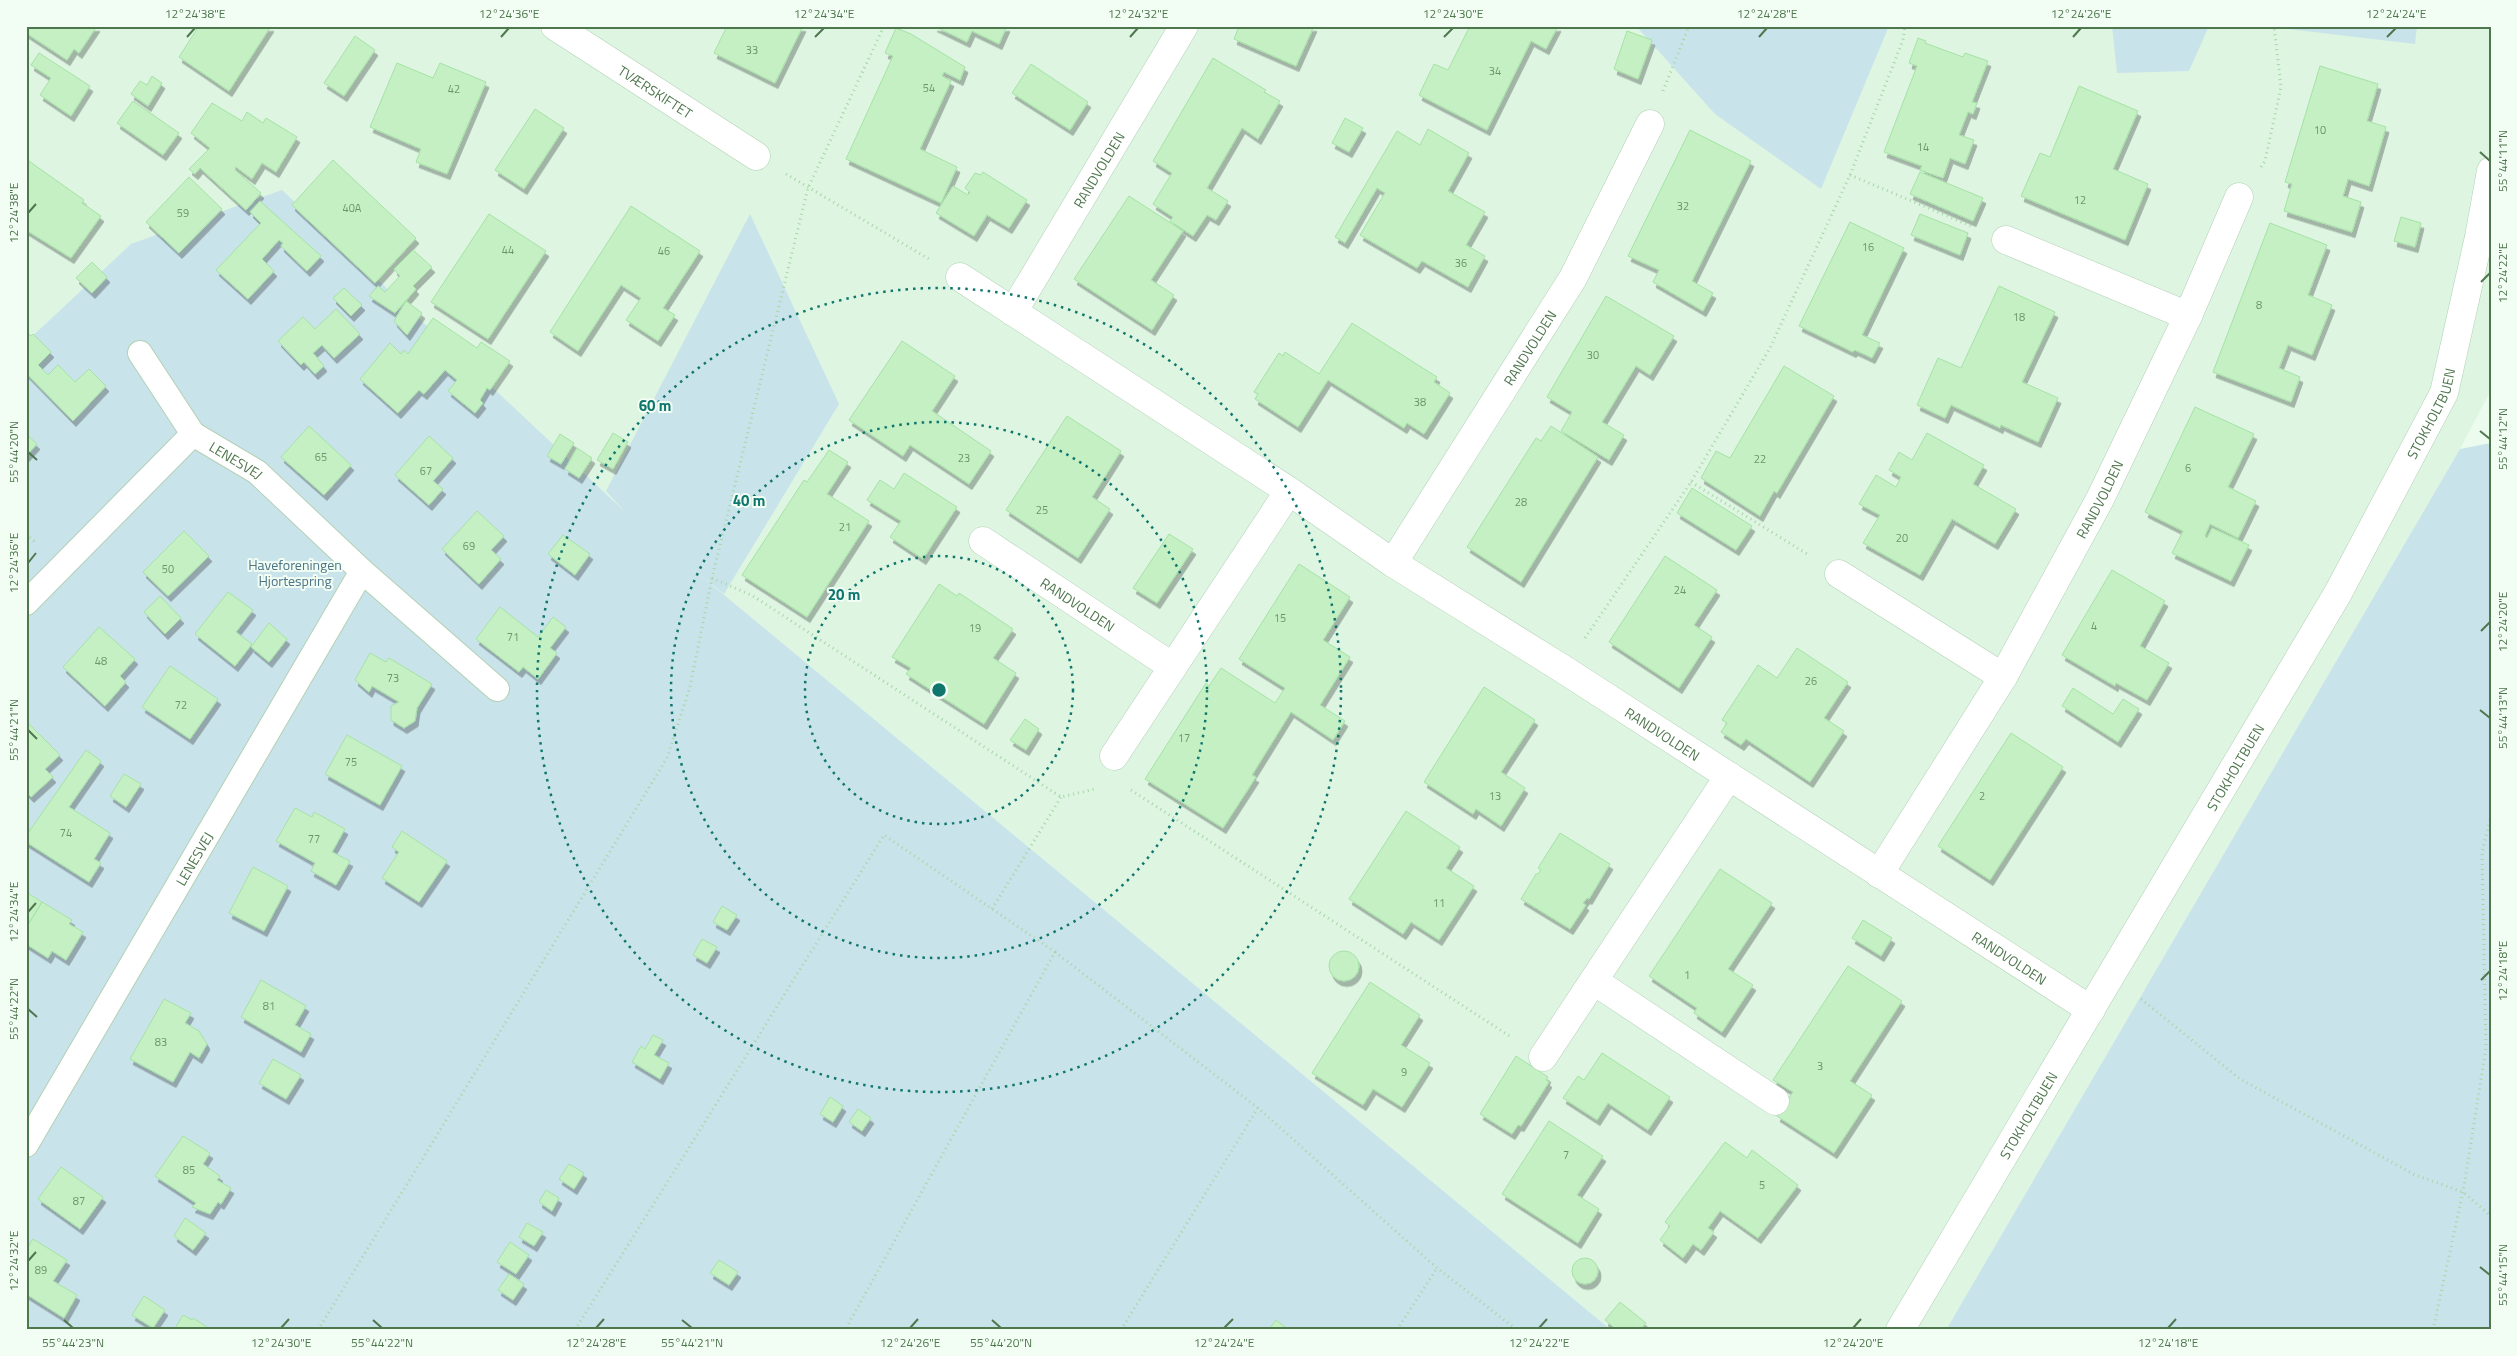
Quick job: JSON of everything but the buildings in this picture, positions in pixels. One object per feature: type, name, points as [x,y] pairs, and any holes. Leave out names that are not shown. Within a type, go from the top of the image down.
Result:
[{"type":"street","name":"TVÆRSKIFTET","points":[[555,26],[756,156]]},
{"type":"street","name":"RANDVOLDEN","points":[[1013,312],[1184,26]]},
{"type":"street","name":"RANDVOLDEN","points":[[1393,562],[1573,278],[1650,124]]},
{"type":"street","name":"STOKHOLTBUEN","points":[[1900,1330],[2338,593],[2444,393],[2485,237],[2491,171]]},
{"type":"street","name":"RANDVOLDEN","points":[[1879,874],[2003,677],[2100,499],[2188,316],[2239,197]]},
{"type":"street","points":[[2006,240],[2188,316]]},
{"type":"street","name":"RANDVOLDEN","points":[[960,277],[1289,491],[1393,562],[1563,669],[2091,1010]]},
{"type":"street","points":[[1114,756],[1289,491]]},
{"type":"street","name":"RANDVOLDEN","points":[[983,541],[1173,667]]},
{"type":"street","points":[[1838,574],[2003,677]]},
{"type":"street","points":[[1543,1057],[1729,776]]},
{"type":"street","points":[[1594,981],[1775,1101]]},
{"type":"lane","name":"LENESVEJ","points":[[140,353],[193,434],[257,472],[362,571],[497,689]]},
{"type":"lane","name":"LENESVEJ","points":[[26,603],[193,434]]},
{"type":"lane","name":"LENESVEJ","points":[[26,1145],[362,571]]},
{"type":"path","points":[[318,1330],[667,758],[690,687],[712,578],[785,275],[808,188],[884,26]]},
{"type":"path","points":[[1650,124],[1689,26]]},
{"type":"path","points":[[1563,669],[1691,482],[1770,348],[1850,175],[1903,40],[1904,26]]},
{"type":"path","points":[[2239,197],[2265,161],[2282,87],[2274,26]]},
{"type":"path","points":[[756,156],[960,277]]},
{"type":"path","points":[[1850,175],[2006,240]]},
{"type":"path","points":[[1691,482],[1838,574]]},
{"type":"path","points":[[712,578],[753,596],[1062,797]]},
{"type":"path","points":[[992,909],[1062,797],[1103,787]]},
{"type":"path","points":[[1128,788],[1543,1057]]},
{"type":"path","points":[[2433,1330],[2463,1192],[2486,1048],[2482,853],[2491,815]]},
{"type":"path","points":[[575,1330],[884,835],[1055,952],[1258,1108],[1437,1268],[1517,1330]]},
{"type":"path","points":[[845,1330],[1055,952]]},
{"type":"path","points":[[2110,978],[2153,1008],[2240,1079],[2415,1175],[2463,1192],[2491,1216]]},
{"type":"path","points":[[1121,1330],[1258,1108]]},
{"type":"path","points":[[1397,1330],[1437,1268]]},
{"type":"shaded area","points":[[26,26],[2491,26],[2491,390],[2460,449],[1946,1330],[1611,1330],[635,521],[131,244],[26,342]]},
{"type":"green space","points":[[1636,26],[1889,26],[1821,189],[1715,114]]},
{"type":"green space","points":[[2112,26],[2209,26],[2189,71],[2117,73]]},
{"type":"green space","points":[[2289,26],[2417,26],[2415,44],[2288,29]]},
{"type":"green space","name":"Haveforeningen Hjortespring","points":[[282,190],[624,511],[606,491],[750,214],[839,404],[724,594],[688,565],[1611,1330],[26,1330],[26,342],[131,244]]},
{"type":"green space","points":[[2491,443],[2491,1330],[1946,1330],[2460,449]]}]
